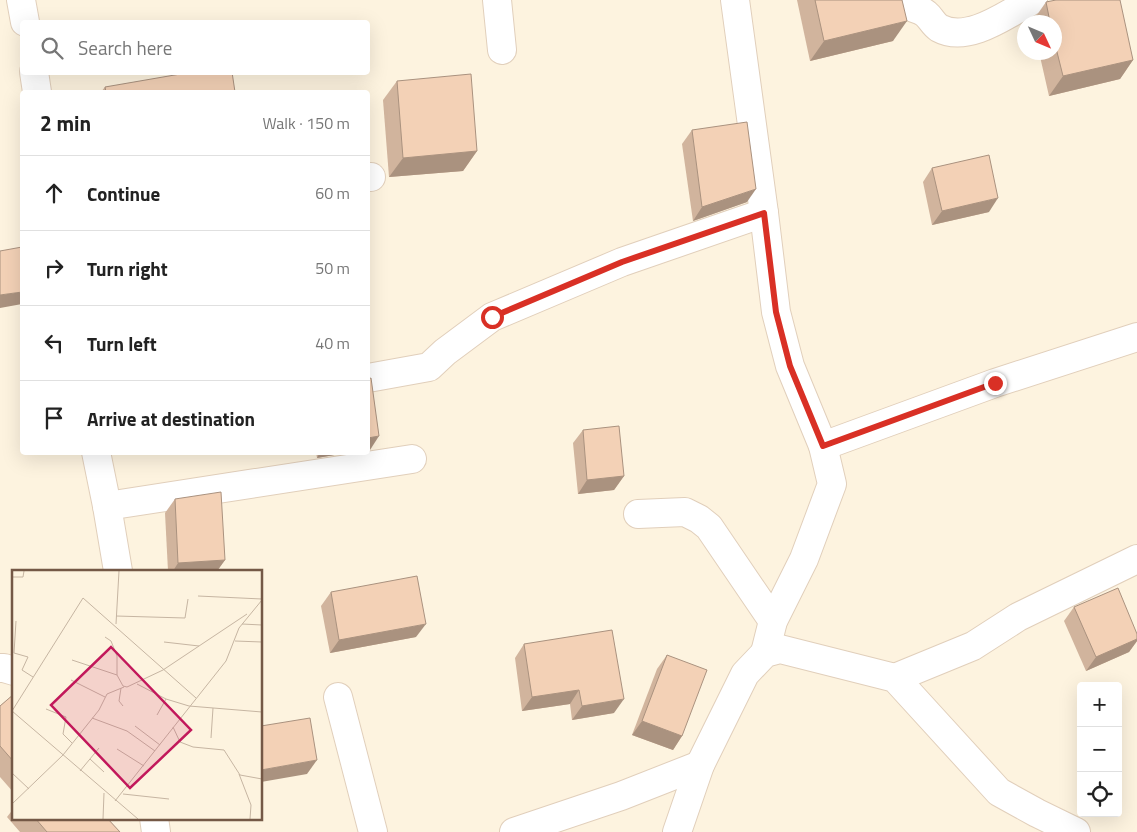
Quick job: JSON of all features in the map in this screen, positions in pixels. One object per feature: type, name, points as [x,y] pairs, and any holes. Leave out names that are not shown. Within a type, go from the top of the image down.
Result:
[{"type":"street","points":[[21,0],[25,20]]},
{"type":"street","points":[[496,0],[502,50]]},
{"type":"street","points":[[677,832],[700,765],[745,674],[765,653],[773,621],[804,559],[832,484],[823,446],[790,366],[776,312],[735,0]]},
{"type":"street","points":[[904,0],[910,8],[927,14],[938,27],[950,32],[976,30],[1033,0]]},
{"type":"street","points":[[34,75],[37,90]]},
{"type":"street","points":[[370,378],[429,367],[445,352],[492,317],[622,262],[764,213]]},
{"type":"street","points":[[823,446],[995,383],[1137,337]]},
{"type":"street","points":[[97,455],[118,570]]},
{"type":"street","points":[[107,506],[412,459]]},
{"type":"street","points":[[638,514],[685,512],[699,519],[709,527],[773,621]]},
{"type":"street","points":[[895,678],[973,646],[1018,617],[1137,559]]},
{"type":"street","points":[[765,653],[780,649],[895,678],[999,792],[1036,813],[1076,832]]},
{"type":"street","points":[[338,697],[373,832]]},
{"type":"street","points":[[514,832],[621,796],[700,765]]},
{"type":"building","points":[[815,0],[902,0],[907,21],[824,41]]},
{"type":"building","points":[[1056,0],[1120,0],[1133,60],[1063,76],[1059,60],[1062,60],[1062,15],[1049,15],[1046,2]]},
{"type":"building","points":[[471,74],[477,151],[403,158],[397,81]]},
{"type":"building","points":[[175,75],[232,75],[235,90],[106,90],[105,87]]},
{"type":"building","points":[[747,122],[756,189],[702,207],[692,130]]},
{"type":"building","points":[[989,155],[998,198],[942,211],[932,168]]},
{"type":"building","points":[[20,247],[20,292],[0,295],[0,251]]},
{"type":"building","points":[[370,378],[379,436],[370,438]]},
{"type":"building","points":[[619,426],[624,476],[587,480],[583,430]]},
{"type":"building","points":[[221,492],[225,560],[178,563],[175,499]]},
{"type":"building","points":[[417,576],[426,624],[339,640],[331,592]]},
{"type":"building","points":[[1118,588],[1137,634],[1137,639],[1096,657],[1074,607]]},
{"type":"building","points":[[612,630],[624,699],[582,706],[579,690],[532,697],[524,644]]},
{"type":"building","points":[[667,655],[707,670],[682,736],[642,721]]},
{"type":"building","points":[[12,696],[12,760],[0,746],[0,706]]},
{"type":"building","points":[[310,718],[317,760],[262,770],[262,726]]},
{"type":"building","points":[[37,820],[109,820],[120,832],[47,832]]},
{"type":"route","points":[[492,317],[622,262],[764,213],[776,312],[790,366],[823,446],[995,383]]}]
